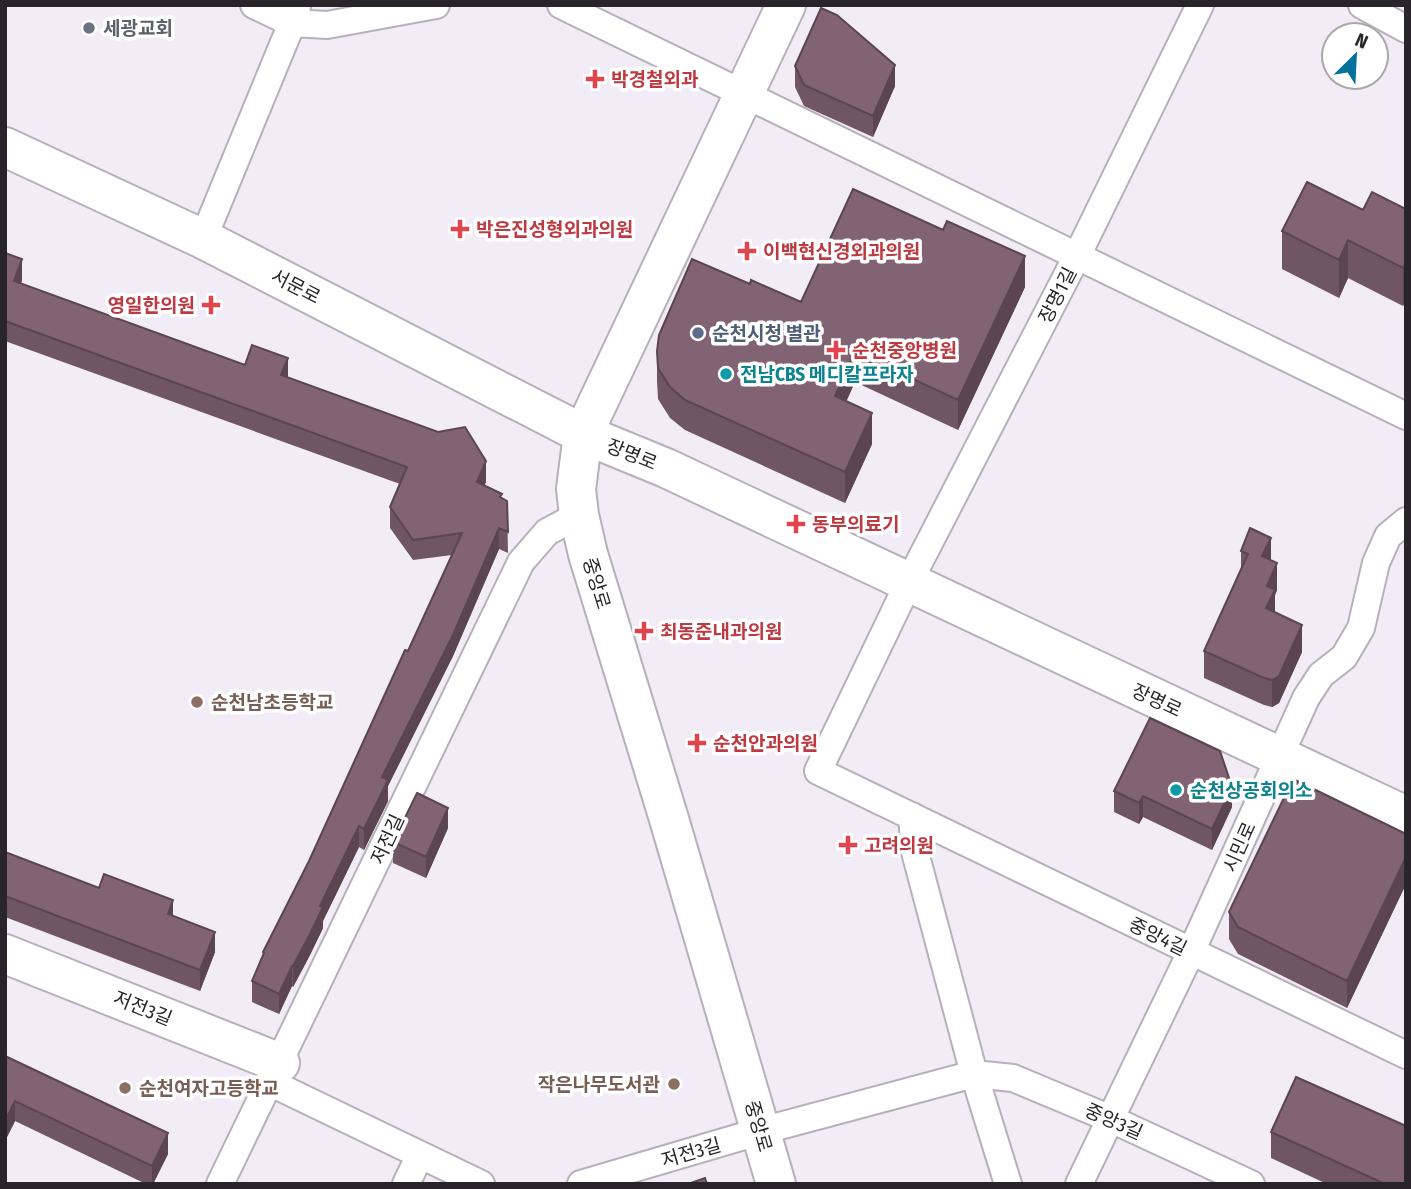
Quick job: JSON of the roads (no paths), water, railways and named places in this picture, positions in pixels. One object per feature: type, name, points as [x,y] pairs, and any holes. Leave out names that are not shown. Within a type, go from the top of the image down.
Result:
[{"type":"street","points":[[254,5],[327,24],[436,5]]},
{"type":"street","points":[[561,5],[1406,416]]},
{"type":"street","name":"중앙로","points":[[776,1184],[588,554],[576,489],[583,434],[786,5]]},
{"type":"street","name":"장명1길","points":[[909,582],[1077,256],[1200,5]]},
{"type":"street","points":[[1363,5],[1406,29]]},
{"type":"street","points":[[203,239],[295,14]]},
{"type":"street","name":"서문로","points":[[5,147],[203,239],[583,434]]},
{"type":"street","name":"장명로","points":[[583,434],[666,468],[1406,816]]},
{"type":"street","name":"저전길","points":[[220,1184],[522,562],[547,532],[579,515]]},
{"type":"street","name":"시민로","points":[[1079,1184],[1191,952],[1306,698],[1321,675],[1344,657],[1361,628],[1376,563],[1388,536],[1406,521]]},
{"type":"street","name":"중앙4길","points":[[909,582],[818,771],[1406,1055]]},
{"type":"street","points":[[912,816],[915,852],[974,1074],[1009,1184]]},
{"type":"street","name":"저전3길","points":[[5,954],[276,1073],[420,1155],[481,1184]]},
{"type":"street","name":"중앙3길","points":[[761,1131],[974,1074],[1013,1078],[1111,1119],[1251,1184]]},
{"type":"street","name":"저전3길","points":[[581,1184],[761,1131]]},
{"type":"street","points":[[406,1184],[420,1155]]},
{"type":"place","name":"세광교회","points":[[89,28]]},
{"type":"place","name":"박경철외과","points":[[595,79]]},
{"type":"place","name":"박은진성형외과의원","points":[[460,229]]},
{"type":"place","name":"이백현신경외과의원","points":[[747,251]]},
{"type":"place","name":"영일한의원","points":[[211,305]]},
{"type":"place","name":"순천시청 별관","points":[[698,333]]},
{"type":"place","name":"순천중앙병원","points":[[836,350]]},
{"type":"place","name":"전남CBS 메디칼프라자","points":[[726,374]]},
{"type":"place","name":"동부의료기","points":[[796,524]]},
{"type":"place","name":"최동준내과의원","points":[[644,631]]},
{"type":"place","name":"순천남초등학교","points":[[197,702]]},
{"type":"place","name":"순천안과의원","points":[[697,743]]},
{"type":"place","name":"순천상공회의소","points":[[1176,790]]},
{"type":"place","name":"고려의원","points":[[848,845]]},
{"type":"place","name":"작은나무도서관","points":[[674,1084]]},
{"type":"place","name":"순천여자고등학교","points":[[125,1088]]}]
